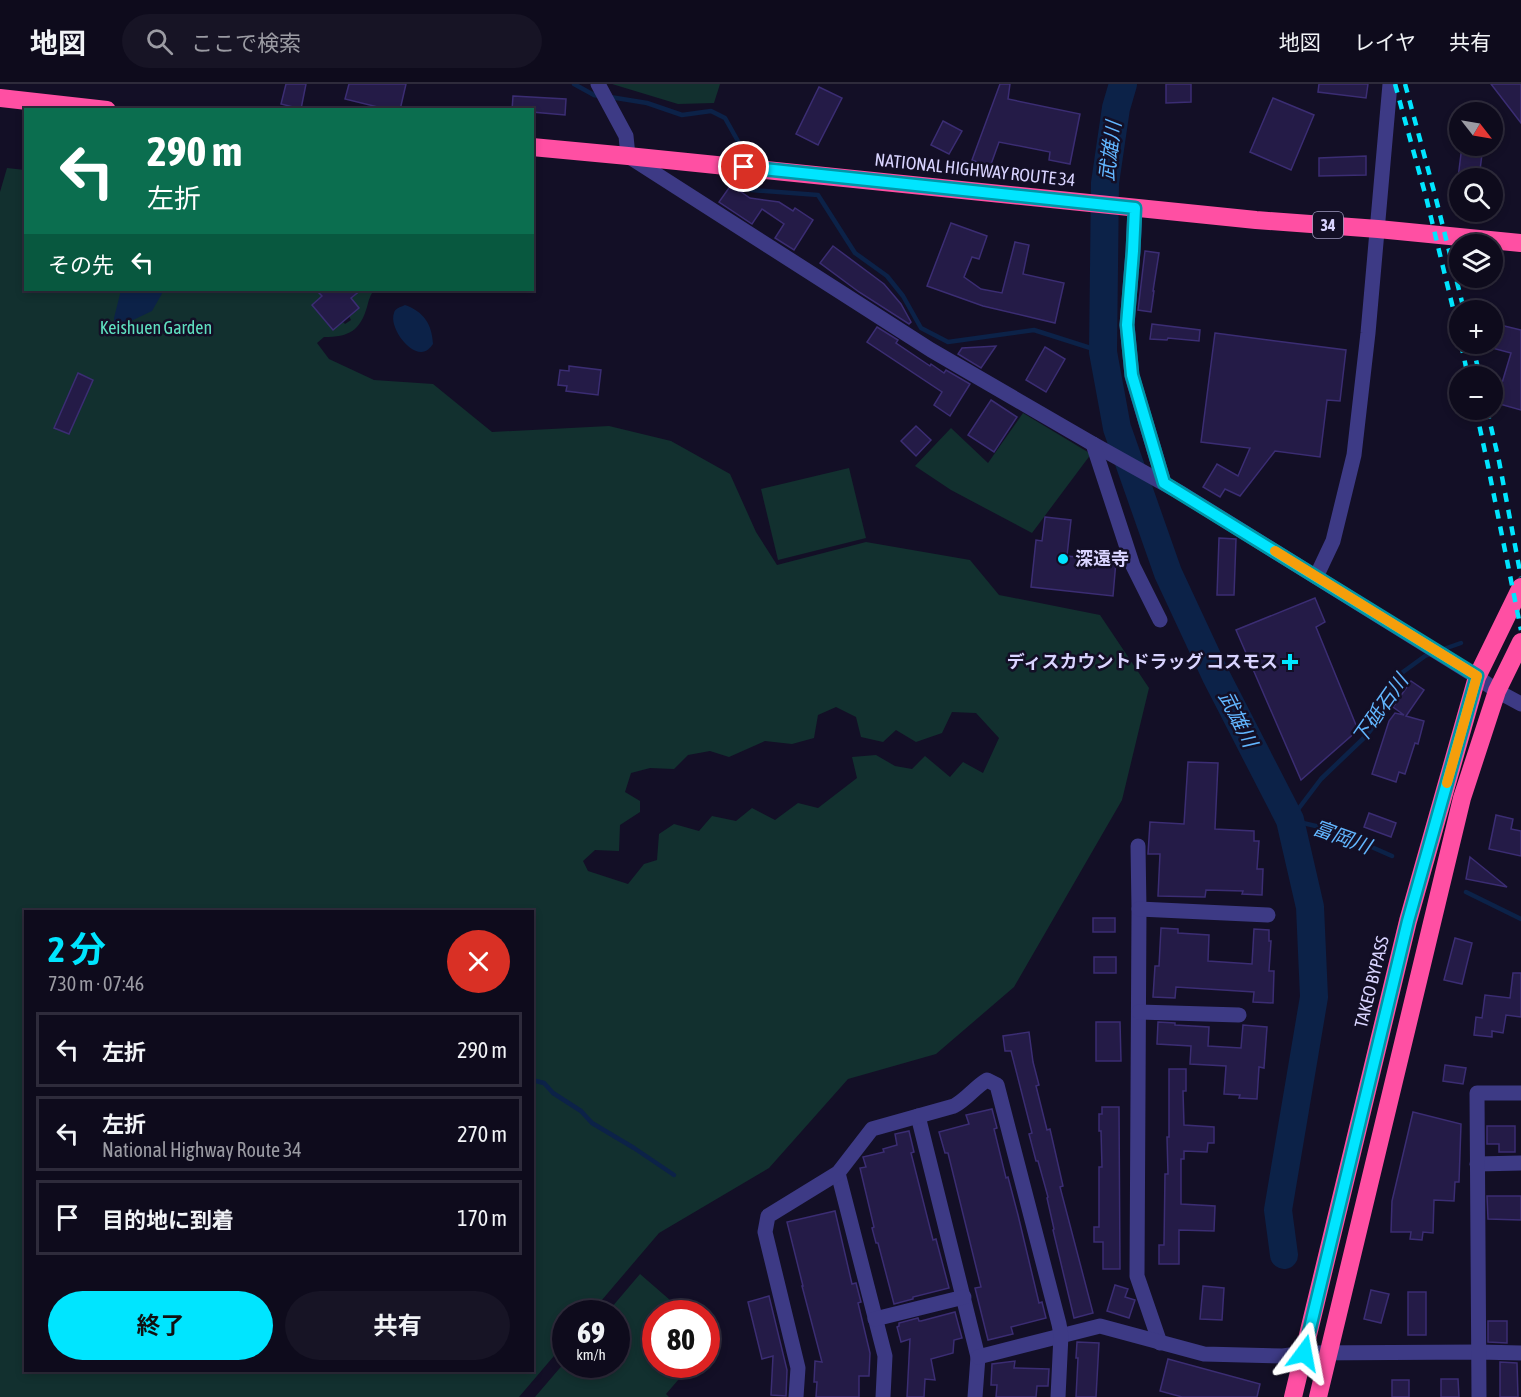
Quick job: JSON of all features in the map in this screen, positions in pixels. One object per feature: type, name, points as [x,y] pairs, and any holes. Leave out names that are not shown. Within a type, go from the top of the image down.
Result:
[{"type":"highway","points":[[0,98],[89,108]]},
{"type":"highway","name":"NATIONAL HIGHWAY ROUTE 34","points":[[534,147],[1256,220],[1521,243]]},
{"type":"highway","name":"TAKEO BYPASS","points":[[1293,1397],[1408,921],[1477,676],[1521,587]]},
{"type":"highway","points":[[1318,1397],[1462,798],[1497,691],[1521,642]]},
{"type":"street","points":[[1316,577],[1333,541],[1354,455],[1368,333],[1390,84]]},
{"type":"street","points":[[599,85],[626,136],[628,156],[931,350],[1164,483],[1521,704]]},
{"type":"street","points":[[1135,208],[1127,325],[1132,375],[1164,483]]},
{"type":"street","points":[[1099,446],[1133,566],[1160,620]]},
{"type":"street","points":[[1138,846],[1137,1276],[1160,1343]]},
{"type":"street","points":[[1139,909],[1268,915]]},
{"type":"street","points":[[1139,1012],[1239,1015]]},
{"type":"street","points":[[796,1397],[798,1368],[765,1232],[768,1216],[838,1173],[872,1129],[954,1106],[964,1101],[987,1080],[997,1085],[1059,1324],[1058,1397]]},
{"type":"street","points":[[1479,1397],[1478,1093],[1521,1093]]},
{"type":"street","points":[[918,1116],[978,1357],[975,1397]]},
{"type":"street","points":[[1478,1164],[1521,1163]]},
{"type":"street","points":[[838,1173],[885,1356],[882,1397]]},
{"type":"street","points":[[875,1319],[964,1297]]},
{"type":"street","points":[[978,1357],[1100,1326],[1204,1354],[1283,1356],[1304,1353],[1521,1353]]},
{"type":"green space","points":[[612,84],[720,84],[714,103],[678,104]]},
{"type":"green space","name":"Keishuen Garden","points":[[7,168],[24,170],[24,291],[322,291],[319,293],[322,296],[312,305],[333,330],[343,322],[345,324],[351,320],[349,316],[351,298],[360,291],[374,291],[357,327],[347,334],[324,337],[317,343],[329,359],[374,380],[433,384],[492,432],[609,426],[671,441],[730,474],[756,532],[777,565],[866,542],[970,560],[999,595],[1100,615],[1149,688],[1122,800],[1014,987],[936,1054],[848,1079],[769,1168],[659,1233],[602,1300],[552,1300],[552,1358],[519,1397],[0,1397],[0,192]],"holes":[[[836,707],[856,717],[861,737],[883,742],[896,730],[916,742],[942,733],[952,712],[976,713],[999,738],[983,773],[963,762],[950,777],[925,756],[912,769],[895,766],[876,755],[852,757],[857,778],[818,808],[798,803],[775,820],[752,808],[736,821],[712,816],[699,831],[674,824],[659,834],[657,860],[644,864],[628,884],[588,871],[583,861],[595,850],[619,851],[620,825],[640,812],[640,801],[625,792],[631,773],[650,768],[674,769],[688,755],[710,751],[729,757],[765,741],[792,744],[814,738],[818,715]]]},
{"type":"green space","points":[[1023,413],[1091,454],[1032,533],[951,490],[915,466],[951,428],[988,463]]},
{"type":"green space","points":[[849,468],[866,538],[778,560],[761,489]]},
{"type":"green space","points":[[640,1274],[670,1300],[642,1300],[642,1378],[680,1378],[666,1394],[669,1397],[535,1397],[552,1377],[630,1378],[630,1300],[618,1300]]},
{"type":"water","points":[[121,291],[163,291],[152,311],[131,321],[125,331],[119,332],[115,328],[114,318]]},
{"type":"water","points":[[405,305],[422,315],[429,325],[433,344],[425,351],[410,348],[400,337],[394,325],[395,311]]},
{"type":"building","points":[[286,84],[306,84],[301,108],[281,104]]},
{"type":"building","points":[[349,84],[406,84],[400,108],[382,108],[345,99]]},
{"type":"building","points":[[1000,84],[1010,84],[1008,99],[1080,114],[1070,164],[1049,160],[1050,152],[999,142],[990,167],[972,160]]},
{"type":"building","points":[[1166,84],[1191,84],[1191,102],[1166,103]]},
{"type":"building","points":[[1319,84],[1368,84],[1366,98],[1318,92]]},
{"type":"building","points":[[1491,84],[1521,84],[1521,123]]},
{"type":"building","points":[[819,87],[842,98],[818,145],[796,134]]},
{"type":"building","points":[[513,96],[566,99],[565,115],[534,112],[534,108],[512,108]]},
{"type":"building","points":[[1273,98],[1314,115],[1291,170],[1250,152]]},
{"type":"building","points":[[943,121],[962,131],[949,154],[931,145]]},
{"type":"building","points":[[1366,156],[1366,175],[1319,176],[1319,158]]},
{"type":"building","points":[[1461,156],[1482,156],[1480,168],[1459,168]]},
{"type":"building","points":[[731,185],[750,198],[779,202],[793,211],[795,208],[813,220],[794,250],[775,238],[784,224],[762,209],[752,224],[719,202]]},
{"type":"building","points":[[951,223],[987,236],[979,259],[972,257],[964,277],[981,289],[1002,293],[1015,242],[1029,245],[1023,274],[1064,283],[1055,323],[983,306],[927,286]]},
{"type":"building","points":[[833,246],[884,284],[901,304],[911,322],[909,324],[859,292],[820,263]]},
{"type":"building","points":[[1145,251],[1159,253],[1151,312],[1138,310]]},
{"type":"building","points":[[317,291],[360,291],[351,298],[359,308],[333,330],[312,305],[322,296]]},
{"type":"building","points":[[1152,324],[1200,330],[1199,341],[1150,339]]},
{"type":"building","points":[[1503,326],[1521,330],[1521,410],[1503,405],[1503,380],[1511,353],[1503,351]]},
{"type":"building","points":[[877,327],[898,340],[896,343],[930,366],[931,364],[944,373],[946,370],[970,384],[950,416],[934,405],[942,392],[867,342]]},
{"type":"building","points":[[1215,333],[1346,350],[1340,401],[1327,400],[1320,457],[1275,451],[1240,496],[1225,489],[1220,497],[1203,487],[1217,464],[1238,476],[1250,448],[1201,442]]},
{"type":"building","points":[[996,346],[981,368],[958,354],[962,348]]},
{"type":"building","points":[[1045,347],[1065,359],[1046,392],[1026,380]]},
{"type":"building","points":[[569,366],[601,370],[598,395],[566,391],[567,386],[558,385],[560,370],[569,371]]},
{"type":"building","points":[[78,373],[93,380],[69,434],[54,428]]},
{"type":"building","points":[[991,400],[1017,417],[994,452],[968,435]]},
{"type":"building","points":[[916,426],[931,440],[916,456],[901,441]]},
{"type":"building","name":"深遠寺","points":[[1045,517],[1071,520],[1067,556],[1116,561],[1113,596],[1031,587],[1036,540],[1042,541]]},
{"type":"building","points":[[1219,538],[1236,539],[1234,595],[1217,595]]},
{"type":"building","name":"ディスカウントドラッグ コスモス","points":[[1315,598],[1325,622],[1316,627],[1358,730],[1301,780],[1236,630]]},
{"type":"building","points":[[1411,681],[1424,690],[1406,716],[1424,721],[1418,744],[1415,743],[1405,774],[1399,772],[1396,782],[1372,774],[1389,721],[1395,713],[1404,715],[1393,707]]},
{"type":"building","points":[[1188,762],[1218,763],[1215,829],[1254,831],[1254,841],[1259,841],[1257,869],[1263,869],[1262,895],[1242,894],[1243,891],[1206,890],[1205,897],[1158,896],[1160,854],[1148,854],[1150,822],[1184,824]]},
{"type":"building","points":[[1369,813],[1396,823],[1391,837],[1364,827]]},
{"type":"building","points":[[1496,815],[1513,819],[1511,829],[1521,831],[1521,856],[1489,849]]},
{"type":"building","points":[[1470,857],[1507,887],[1466,879]]},
{"type":"building","points":[[1093,918],[1115,918],[1115,932],[1093,932]]},
{"type":"building","points":[[1161,928],[1178,929],[1178,933],[1209,935],[1208,961],[1252,964],[1254,929],[1269,930],[1269,941],[1271,941],[1269,971],[1274,971],[1273,1003],[1253,1002],[1254,992],[1176,987],[1175,998],[1153,997],[1155,966],[1159,966]]},
{"type":"building","points":[[1455,938],[1472,943],[1462,984],[1444,980]]},
{"type":"building","points":[[1094,957],[1116,957],[1116,973],[1094,973]]},
{"type":"building","points":[[1513,973],[1521,973],[1521,1017],[1506,1015],[1503,1033],[1492,1031],[1492,1037],[1474,1035],[1476,1017],[1482,1018],[1485,995],[1510,998]]},
{"type":"building","points":[[1096,1022],[1120,1022],[1121,1061],[1096,1061]]},
{"type":"building","points":[[1158,1022],[1209,1027],[1208,1046],[1241,1048],[1243,1025],[1267,1027],[1264,1068],[1259,1067],[1257,1099],[1224,1094],[1226,1066],[1190,1064],[1191,1046],[1157,1044]]},
{"type":"building","points":[[1029,1032],[1039,1085],[1036,1086],[1047,1130],[1050,1129],[1063,1186],[1060,1187],[1093,1313],[1074,1318],[1053,1230],[1048,1197],[1029,1134],[1032,1133],[1011,1051],[1005,1051],[1003,1036]]},
{"type":"building","points":[[1445,1065],[1466,1068],[1463,1084],[1443,1081]]},
{"type":"building","points":[[1169,1069],[1186,1069],[1186,1091],[1183,1091],[1184,1125],[1214,1127],[1214,1143],[1208,1143],[1207,1152],[1184,1151],[1184,1159],[1181,1159],[1181,1204],[1215,1206],[1214,1231],[1179,1230],[1179,1264],[1159,1264],[1159,1245],[1164,1245],[1165,1174],[1168,1174]]},
{"type":"building","points":[[1102,1107],[1119,1107],[1120,1269],[1103,1269],[1103,1242],[1094,1242],[1094,1227],[1099,1227],[1099,1167],[1102,1167],[1099,1114],[1102,1114]]},
{"type":"building","points":[[992,1109],[997,1128],[994,1129],[1006,1178],[1008,1177],[1039,1303],[1042,1302],[1046,1318],[1011,1327],[1013,1334],[988,1340],[975,1288],[981,1287],[948,1153],[945,1153],[939,1132],[969,1124],[966,1115]]},
{"type":"building","points":[[1413,1112],[1461,1124],[1459,1182],[1455,1182],[1454,1201],[1434,1200],[1433,1233],[1423,1232],[1422,1240],[1410,1239],[1411,1232],[1391,1232],[1392,1201]]},
{"type":"building","points":[[1487,1126],[1515,1126],[1515,1152],[1499,1152],[1499,1144],[1487,1144]]},
{"type":"building","points":[[909,1131],[914,1152],[911,1153],[933,1240],[936,1239],[949,1288],[894,1304],[872,1228],[874,1227],[860,1168],[866,1167],[863,1157],[884,1152],[883,1149],[897,1145],[895,1134]]},
{"type":"building","points":[[1487,1196],[1521,1196],[1521,1220],[1488,1219]]},
{"type":"building","points":[[835,1211],[852,1284],[856,1283],[861,1302],[858,1303],[870,1353],[869,1376],[859,1376],[859,1397],[816,1397],[815,1361],[822,1362],[787,1222]]},
{"type":"building","points":[[1115,1285],[1128,1289],[1125,1297],[1135,1300],[1129,1318],[1107,1311]]},
{"type":"building","points":[[1203,1286],[1224,1288],[1222,1320],[1200,1319]]},
{"type":"building","points":[[1371,1290],[1389,1294],[1381,1323],[1364,1319]]},
{"type":"building","points":[[1408,1292],[1426,1292],[1426,1335],[1408,1335]]},
{"type":"building","points":[[769,1296],[787,1370],[786,1396],[771,1395],[773,1356],[762,1359],[748,1302]]},
{"type":"building","points":[[955,1312],[962,1338],[954,1340],[953,1353],[931,1359],[935,1380],[925,1379],[924,1397],[907,1397],[910,1339],[901,1342],[897,1327],[899,1323],[918,1318],[921,1321]]},
{"type":"building","points":[[1488,1321],[1507,1321],[1507,1343],[1488,1342]]},
{"type":"building","points":[[1077,1342],[1099,1343],[1096,1397],[1076,1397]]},
{"type":"building","points":[[1168,1359],[1260,1384],[1257,1397],[1182,1397],[1160,1391]]},
{"type":"building","points":[[1015,1361],[1014,1368],[1049,1369],[1048,1386],[1037,1386],[1036,1397],[996,1397],[997,1385],[991,1385],[992,1364]]},
{"type":"building","points":[[1500,1362],[1517,1363],[1518,1397],[1500,1397]]},
{"type":"building","points":[[1441,1379],[1458,1379],[1459,1397],[1441,1397]]},
{"type":"building","points":[[1392,1380],[1409,1380],[1409,1397],[1392,1397]]},
{"type":"waterway","points":[[574,84],[599,96]]},
{"type":"waterway","name":"武雄川","points":[[1123,84],[1116,108],[1105,183],[1103,352],[1117,428],[1168,573],[1216,676],[1290,820],[1310,907],[1314,997],[1278,1210],[1284,1255]]},
{"type":"waterway","points":[[610,97],[647,103],[682,115],[711,111],[725,118],[739,143]]},
{"type":"waterway","points":[[751,190],[818,195],[855,253],[887,276],[903,296],[921,328],[948,342],[1034,330],[1103,352]]},
{"type":"waterway","name":"下砥石川","points":[[1441,650],[1461,643]]},
{"type":"waterway","name":"下砥石川","points":[[1392,856],[1333,830],[1290,820],[1321,779],[1367,735],[1380,718],[1387,697],[1403,672],[1433,653]]},
{"type":"waterway","name":"富岡川","points":[[1466,892],[1521,919]]},
{"type":"waterway","points":[[534,1080],[544,1083],[553,1093],[581,1111],[592,1123],[674,1175]]},
{"type":"railway","points":[[1395,84],[1451,300]]},
{"type":"railway","points":[[1405,84],[1461,300]]},
{"type":"railway","points":[[1463,354],[1466,366]]},
{"type":"railway","points":[[1474,354],[1478,366]]},
{"type":"railway","points":[[1478,420],[1521,630]]},
{"type":"railway","points":[[1489,420],[1521,577]]},
{"type":"slow traffic","points":[[1275,551],[1477,676],[1447,783]]},
{"type":"place","name":"深遠寺","points":[[1063,559]]},
{"type":"place","name":"ディスカウントドラッグ コスモス","points":[[1290,662]]},
{"type":"route","points":[[744,167],[1135,208],[1127,325],[1132,375],[1164,483],[1477,676],[1408,921],[1304,1353]]}]
